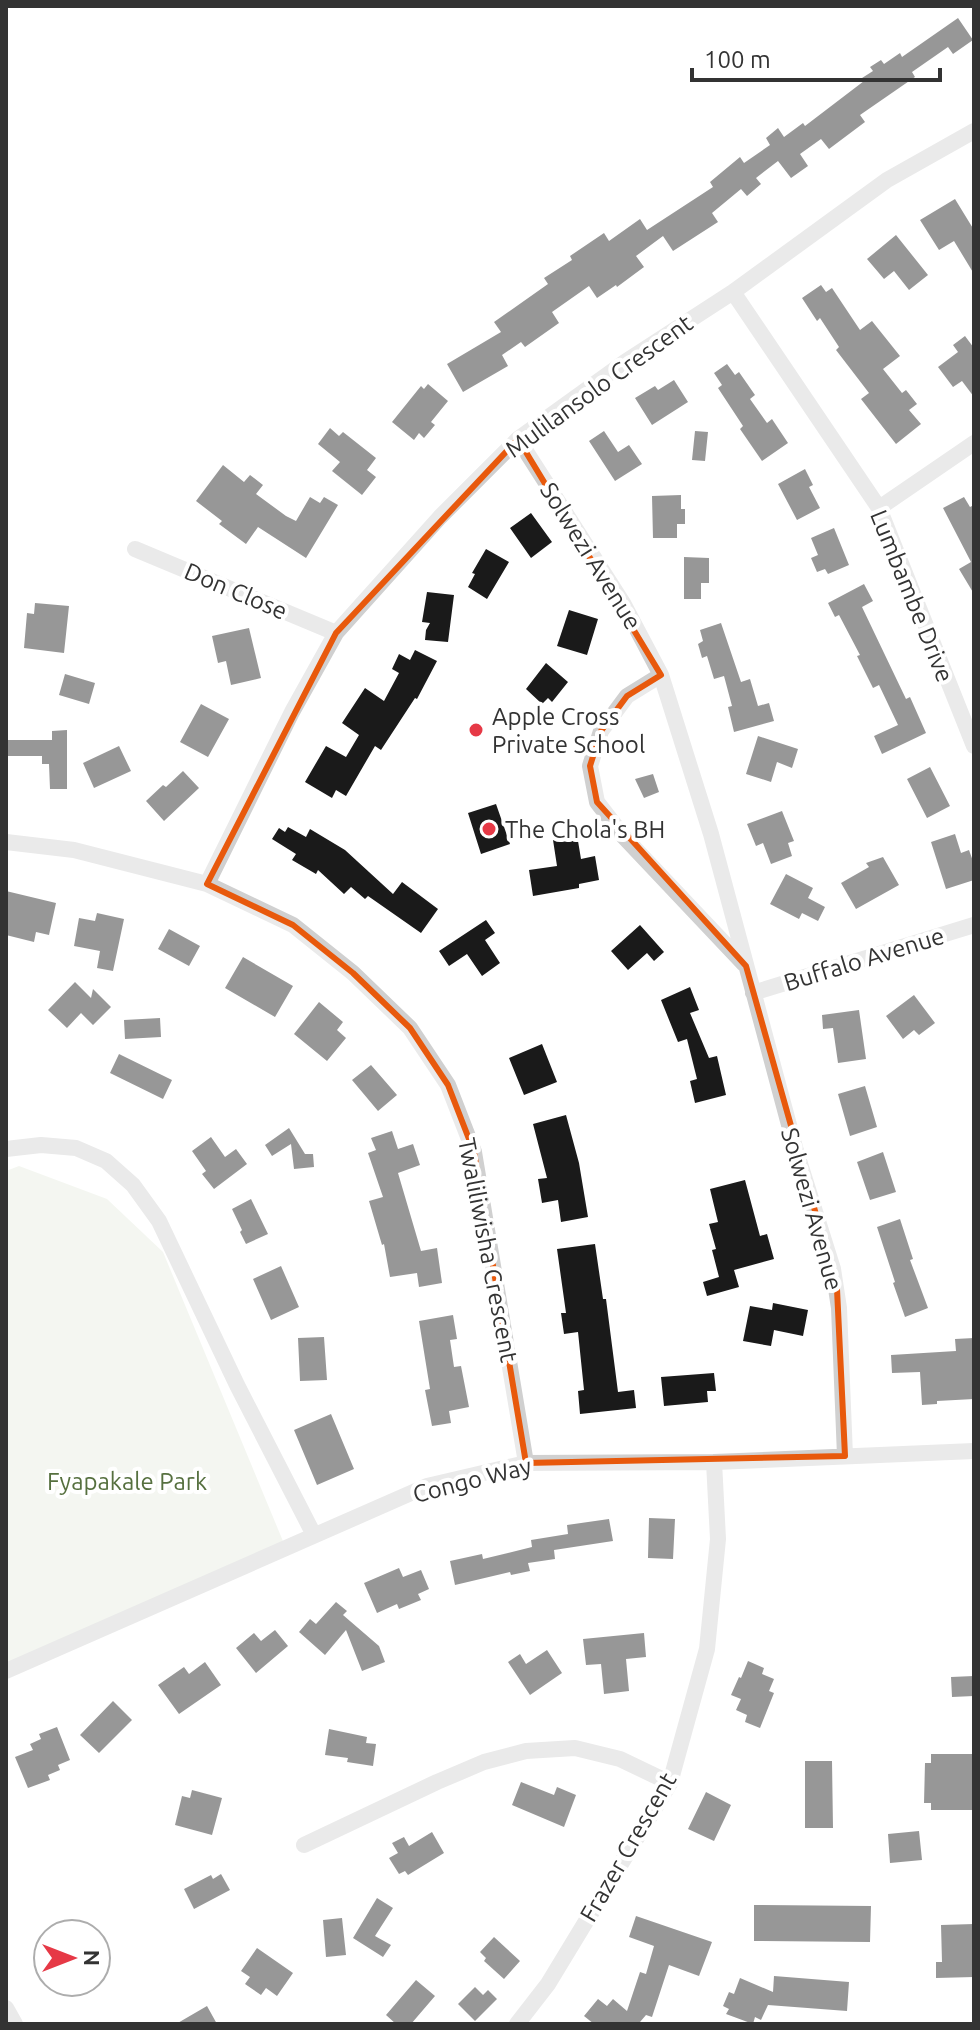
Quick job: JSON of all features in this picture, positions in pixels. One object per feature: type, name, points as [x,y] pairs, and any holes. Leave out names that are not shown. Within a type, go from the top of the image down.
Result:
[{"type":"street","name":"Mulilansolo Crescent","points":[[207,884],[292,712],[336,633],[440,517],[518,439],[625,362],[733,292],[887,180],[974,131]]},
{"type":"street","name":"Lumbambe Drive","points":[[733,292],[879,508],[974,746]]},
{"type":"street","name":"Solwezi Avenue","points":[[518,439],[623,603],[661,675],[711,834],[796,1151],[833,1269],[837,1289],[845,1456]]},
{"type":"street","points":[[879,508],[974,443]]},
{"type":"street","name":"Don Close","points":[[135,549],[336,633]]},
{"type":"street","name":"Solwezi Avenue","points":[[661,675],[627,696],[601,731],[590,766],[597,802],[624,837],[746,966]]},
{"type":"street","name":"Twaliliwisha Crescent","points":[[6,842],[74,850],[207,884],[293,925],[353,973],[410,1028],[448,1085],[474,1152],[526,1463]]},
{"type":"street","name":"Buffalo Avenue","points":[[753,993],[974,925]]},
{"type":"street","points":[[6,1149],[41,1145],[76,1148],[106,1161],[133,1185],[159,1221],[237,1385],[314,1535]]},
{"type":"street","name":"Congo Way","points":[[6,1671],[427,1486],[526,1463],[714,1462],[974,1451]]},
{"type":"street","name":"Frazer Crescent","points":[[517,2024],[548,1984],[670,1783],[707,1649],[718,1539],[714,1462]]},
{"type":"street","points":[[304,1845],[448,1777],[484,1762],[526,1751],[575,1748],[620,1759],[670,1783]]},
{"type":"street","points":[[6,2008],[15,2024]]},
{"type":"highlighted area","points":[[518,439],[661,675],[627,696],[601,731],[590,766],[597,802],[746,966],[837,1289],[845,1456],[526,1463],[474,1152],[448,1085],[410,1028],[353,973],[293,925],[207,884],[336,633]]},
{"type":"green space","name":"Fyapakale Park","points":[[19,1166],[107,1199],[163,1252],[285,1546],[6,1666],[6,1171]]},
{"type":"building","points":[[958,18],[973,40],[953,54],[948,47],[912,72],[915,77],[860,115],[865,122],[829,149],[821,139],[800,154],[808,166],[791,178],[778,161],[756,178],[761,184],[747,196],[741,189],[712,213],[718,222],[673,251],[663,236],[636,256],[644,267],[597,298],[589,286],[552,312],[559,323],[525,347],[521,342],[502,355],[508,366],[463,392],[447,364],[501,332],[494,322],[548,284],[544,278],[572,260],[570,256],[604,233],[609,241],[640,219],[647,230],[713,187],[710,182],[740,157],[744,163],[770,145],[766,138],[778,128],[784,137],[803,123],[805,126],[864,81],[862,78],[873,71],[870,67],[881,60],[884,64],[900,53],[902,57]]},
{"type":"building","points":[[955,199],[974,230],[974,274],[954,241],[939,250],[920,220]]},
{"type":"building","points":[[896,235],[928,275],[909,290],[894,271],[884,279],[867,259]]},
{"type":"building","points":[[821,285],[826,292],[832,288],[860,330],[872,321],[900,356],[883,369],[902,393],[906,390],[917,404],[909,410],[921,424],[896,444],[861,399],[869,393],[836,350],[839,347],[820,318],[817,321],[802,298]]},
{"type":"building","points":[[965,336],[974,348],[974,397],[962,381],[953,387],[938,367],[958,352],[953,345]]},
{"type":"building","points":[[727,364],[735,375],[739,372],[755,395],[750,399],[767,423],[772,419],[788,443],[762,461],[718,388],[722,385],[714,373]]},
{"type":"building","points":[[674,380],[688,402],[652,425],[635,398],[655,386],[658,390]]},
{"type":"building","points":[[428,384],[448,401],[431,422],[435,425],[424,438],[419,433],[414,440],[392,422],[421,386],[424,389]]},
{"type":"building","points":[[330,428],[339,436],[343,432],[376,458],[367,470],[376,477],[362,495],[332,471],[340,462],[318,444]]},
{"type":"building","points":[[604,431],[618,452],[629,445],[642,464],[615,481],[589,441]]},
{"type":"building","points":[[695,431],[708,432],[705,461],[692,460]]},
{"type":"building","points":[[223,465],[244,482],[250,475],[263,485],[256,494],[296,521],[310,497],[320,503],[324,497],[338,505],[306,558],[258,527],[246,544],[219,524],[222,521],[196,501]]},
{"type":"building","points":[[805,469],[813,485],[809,487],[820,508],[797,520],[778,484]]},
{"type":"building","points":[[681,495],[685,524],[677,524],[677,538],[653,538],[652,496]]},
{"type":"building","points":[[964,497],[970,507],[974,505],[974,594],[959,569],[971,562],[943,508]]},
{"type":"building","points":[[531,513],[552,542],[531,558],[510,528]]},
{"type":"building","points":[[834,528],[849,565],[828,574],[825,569],[817,572],[811,558],[818,555],[811,538]]},
{"type":"building","points":[[486,549],[509,562],[487,599],[468,587]]},
{"type":"building","points":[[684,557],[709,558],[709,583],[701,583],[701,599],[684,599]]},
{"type":"building","points":[[864,584],[873,601],[862,607],[906,699],[910,697],[926,733],[882,754],[874,736],[898,725],[879,685],[873,688],[839,615],[835,617],[828,603]]},
{"type":"building","points":[[427,592],[454,595],[448,642],[425,640],[430,623],[422,622]]},
{"type":"building","points":[[35,603],[69,606],[64,653],[24,648],[27,613],[34,614]]},
{"type":"building","points":[[569,610],[598,619],[587,655],[557,646]]},
{"type":"building","points":[[721,623],[741,682],[750,679],[758,706],[769,703],[774,721],[734,732],[728,707],[732,706],[724,676],[714,679],[707,656],[702,658],[698,644],[703,641],[700,630]]},
{"type":"building","points":[[249,628],[261,678],[231,685],[226,661],[218,663],[212,636]]},
{"type":"building","points":[[415,650],[437,661],[417,699],[381,750],[375,746],[346,796],[336,790],[332,798],[305,782],[326,746],[346,757],[359,735],[342,723],[365,688],[384,701],[399,673],[392,669],[399,654],[410,660]]},
{"type":"building","points":[[546,663],[568,682],[552,702],[548,698],[542,704],[526,689]]},
{"type":"building","points":[[65,674],[95,683],[89,704],[59,695]]},
{"type":"building","points":[[201,704],[229,719],[208,757],[180,742]]},
{"type":"building","points":[[67,730],[67,789],[50,789],[49,764],[42,764],[42,756],[6,756],[6,740],[52,740],[52,731]]},
{"type":"building","points":[[758,736],[798,749],[792,768],[777,762],[771,782],[746,774]]},
{"type":"building","points":[[119,746],[131,771],[94,788],[83,763]]},
{"type":"building","points":[[930,767],[950,806],[927,818],[907,779]]},
{"type":"building","points":[[183,771],[199,788],[164,821],[146,801]]},
{"type":"building","points":[[653,774],[659,792],[644,798],[635,779]]},
{"type":"building","name":"The Chola's BH","points":[[496,804],[510,844],[481,854],[468,813]]},
{"type":"building","points":[[782,811],[794,841],[788,843],[792,856],[771,864],[763,843],[756,846],[747,824]]},
{"type":"building","points":[[288,827],[306,837],[310,829],[345,850],[393,894],[402,882],[438,909],[421,933],[351,887],[344,894],[318,870],[316,874],[292,860],[296,854],[272,839],[279,828],[285,832]]},
{"type":"building","points":[[955,834],[961,853],[969,850],[974,864],[974,880],[946,889],[931,842]]},
{"type":"building","points":[[577,835],[581,859],[595,856],[599,880],[579,884],[579,888],[533,896],[529,870],[557,866],[553,840]]},
{"type":"building","points":[[883,857],[899,885],[856,909],[841,883],[869,867],[866,863]]},
{"type":"building","points":[[786,874],[813,888],[808,898],[825,907],[818,921],[802,913],[799,919],[770,904]]},
{"type":"building","points":[[6,891],[56,903],[49,935],[36,932],[34,942],[6,935]]},
{"type":"building","points":[[97,913],[124,919],[113,971],[97,968],[100,951],[74,946],[79,918],[95,921]]},
{"type":"building","points":[[486,920],[495,933],[485,940],[500,963],[482,976],[467,954],[449,966],[439,951]]},
{"type":"building","points":[[640,925],[664,952],[654,961],[647,953],[628,970],[611,951]]},
{"type":"building","points":[[169,929],[200,946],[189,966],[158,949]]},
{"type":"building","points":[[243,957],[293,986],[275,1017],[225,988]]},
{"type":"building","points":[[75,982],[91,998],[93,989],[111,1007],[93,1025],[81,1013],[67,1028],[48,1010]]},
{"type":"building","points":[[690,987],[699,1010],[690,1013],[709,1058],[717,1056],[726,1095],[695,1103],[690,1081],[697,1079],[687,1039],[678,1042],[661,1000]]},
{"type":"building","points":[[914,995],[935,1023],[919,1035],[914,1030],[903,1039],[886,1016]]},
{"type":"building","points":[[319,1002],[343,1022],[337,1030],[346,1038],[327,1061],[294,1034]]},
{"type":"building","points":[[859,1010],[866,1059],[838,1063],[833,1028],[823,1029],[822,1015]]},
{"type":"building","points":[[160,1018],[161,1037],[125,1039],[124,1020]]},
{"type":"building","points":[[542,1044],[557,1082],[524,1095],[509,1058]]},
{"type":"building","points":[[119,1054],[172,1080],[163,1099],[110,1073]]},
{"type":"building","points":[[371,1065],[397,1095],[378,1111],[352,1080]]},
{"type":"building","points":[[865,1086],[877,1127],[850,1136],[838,1094]]},
{"type":"building","points":[[566,1115],[579,1163],[588,1217],[561,1222],[558,1200],[542,1203],[538,1179],[547,1178],[533,1124]]},
{"type":"building","points":[[289,1128],[305,1154],[313,1154],[314,1167],[294,1169],[291,1144],[272,1156],[265,1145]]},
{"type":"building","points":[[392,1131],[398,1149],[413,1144],[420,1165],[398,1173],[421,1251],[437,1248],[442,1283],[419,1287],[417,1273],[390,1277],[384,1244],[369,1201],[383,1197],[368,1153],[376,1150],[371,1138]]},
{"type":"building","points":[[211,1137],[225,1157],[236,1149],[247,1164],[214,1189],[202,1174],[206,1171],[192,1151]]},
{"type":"building","points":[[883,1152],[896,1192],[870,1200],[857,1162]]},
{"type":"building","points":[[745,1180],[760,1236],[767,1234],[774,1259],[734,1270],[739,1287],[707,1296],[703,1282],[719,1277],[709,1224],[718,1222],[710,1189]]},
{"type":"building","points":[[251,1199],[268,1234],[246,1244],[232,1209]]},
{"type":"building","points":[[900,1219],[913,1259],[910,1260],[928,1308],[905,1317],[877,1227]]},
{"type":"building","points":[[595,1244],[603,1299],[606,1299],[618,1392],[634,1390],[636,1408],[580,1414],[578,1391],[584,1390],[578,1332],[564,1334],[561,1313],[566,1313],[557,1249]]},
{"type":"building","points":[[281,1266],[299,1307],[271,1320],[253,1279]]},
{"type":"building","points":[[773,1303],[808,1310],[803,1336],[774,1330],[771,1346],[743,1341],[750,1306],[772,1310]]},
{"type":"building","points":[[453,1315],[457,1339],[450,1340],[454,1367],[461,1366],[469,1407],[449,1411],[451,1423],[432,1426],[425,1390],[430,1389],[419,1321]]},
{"type":"building","points":[[324,1337],[327,1380],[300,1381],[298,1338]]},
{"type":"building","points":[[974,1338],[974,1399],[922,1405],[920,1372],[892,1373],[891,1355],[956,1351],[955,1339]]},
{"type":"building","points":[[714,1373],[716,1391],[707,1391],[708,1402],[664,1406],[661,1377]]},
{"type":"building","points":[[331,1414],[354,1469],[317,1485],[294,1430]]},
{"type":"building","points":[[649,1518],[675,1519],[673,1559],[648,1558]]},
{"type":"building","points":[[609,1519],[613,1541],[554,1550],[555,1559],[528,1563],[530,1571],[511,1575],[510,1572],[455,1585],[450,1561],[482,1554],[483,1559],[532,1547],[531,1540],[568,1534],[567,1525]]},
{"type":"building","points":[[399,1568],[403,1577],[421,1570],[429,1589],[418,1594],[421,1600],[399,1609],[397,1604],[377,1613],[364,1583]]},
{"type":"building","points":[[336,1602],[347,1611],[343,1615],[379,1646],[385,1662],[362,1671],[346,1630],[325,1655],[299,1632],[310,1619],[316,1624]]},
{"type":"building","points":[[275,1630],[288,1646],[256,1673],[236,1648],[254,1633],[261,1641]]},
{"type":"building","points":[[644,1633],[646,1657],[626,1659],[629,1691],[604,1694],[601,1664],[586,1665],[583,1639]]},
{"type":"building","points":[[547,1650],[562,1673],[530,1695],[508,1662],[520,1654],[526,1664]]},
{"type":"building","points":[[748,1661],[764,1668],[762,1674],[774,1679],[769,1691],[774,1693],[760,1728],[745,1722],[747,1715],[736,1710],[741,1699],[731,1695]]},
{"type":"building","points":[[205,1662],[221,1685],[179,1714],[158,1685],[184,1667],[189,1674]]},
{"type":"building","points":[[974,1676],[974,1696],[952,1697],[951,1677]]},
{"type":"building","points":[[113,1701],[132,1720],[99,1753],[80,1735]]},
{"type":"building","points":[[57,1727],[70,1760],[58,1765],[60,1770],[48,1775],[50,1780],[28,1788],[15,1757],[33,1750],[30,1744],[41,1739],[39,1734]]},
{"type":"building","points":[[329,1729],[367,1737],[366,1743],[376,1744],[373,1766],[325,1755]]},
{"type":"building","points":[[931,1754],[974,1754],[974,1810],[931,1810],[931,1803],[924,1803],[925,1763],[931,1763]]},
{"type":"building","points":[[805,1761],[832,1761],[833,1828],[805,1828]]},
{"type":"building","points":[[521,1782],[554,1795],[557,1787],[576,1795],[564,1827],[512,1805]]},
{"type":"building","points":[[192,1790],[222,1798],[212,1835],[175,1825],[182,1796],[190,1798]]},
{"type":"building","points":[[706,1792],[731,1805],[714,1841],[688,1829]]},
{"type":"building","points":[[919,1831],[922,1860],[890,1863],[888,1834]]},
{"type":"building","points":[[432,1832],[444,1853],[408,1875],[405,1871],[399,1874],[389,1858],[398,1853],[392,1843],[404,1837],[409,1846]]},
{"type":"building","points":[[221,1874],[230,1890],[194,1909],[184,1889],[211,1875],[213,1879]]},
{"type":"building","points":[[377,1898],[393,1908],[375,1936],[391,1945],[383,1957],[353,1938]]},
{"type":"building","points":[[754,1905],[871,1906],[870,1942],[754,1941]]},
{"type":"building","points":[[636,1916],[712,1942],[699,1976],[669,1965],[652,2017],[646,2015],[640,2022],[642,2024],[594,2024],[584,2016],[598,1999],[607,2006],[613,1999],[627,2011],[640,1972],[646,1974],[654,1946],[629,1937]]},
{"type":"building","points":[[342,1918],[346,1955],[326,1957],[323,1920]]},
{"type":"building","points":[[974,1924],[974,1977],[936,1978],[936,1962],[942,1962],[941,1925]]},
{"type":"building","points":[[494,1937],[520,1961],[504,1979],[484,1961],[486,1958],[480,1952]]},
{"type":"building","points":[[257,1948],[293,1973],[277,1996],[266,1988],[261,1995],[245,1984],[250,1977],[241,1971]]},
{"type":"building","points":[[774,1976],[849,1982],[847,2011],[768,2005],[761,2020],[755,2017],[753,2024],[726,2014],[729,2009],[723,2006],[729,1992],[734,1994],[740,1978],[773,1992]]},
{"type":"building","points":[[416,1980],[435,1996],[411,2024],[396,2024],[386,2015]]},
{"type":"building","points":[[475,1987],[483,1995],[488,1990],[497,1999],[475,2021],[458,2004]]},
{"type":"building","points":[[207,2006],[217,2024],[176,2024]]},
{"type":"place","name":"Apple Cross Private School","points":[[476,730]]},
{"type":"place","name":"The Chola's BH","points":[[489,829]]}]
